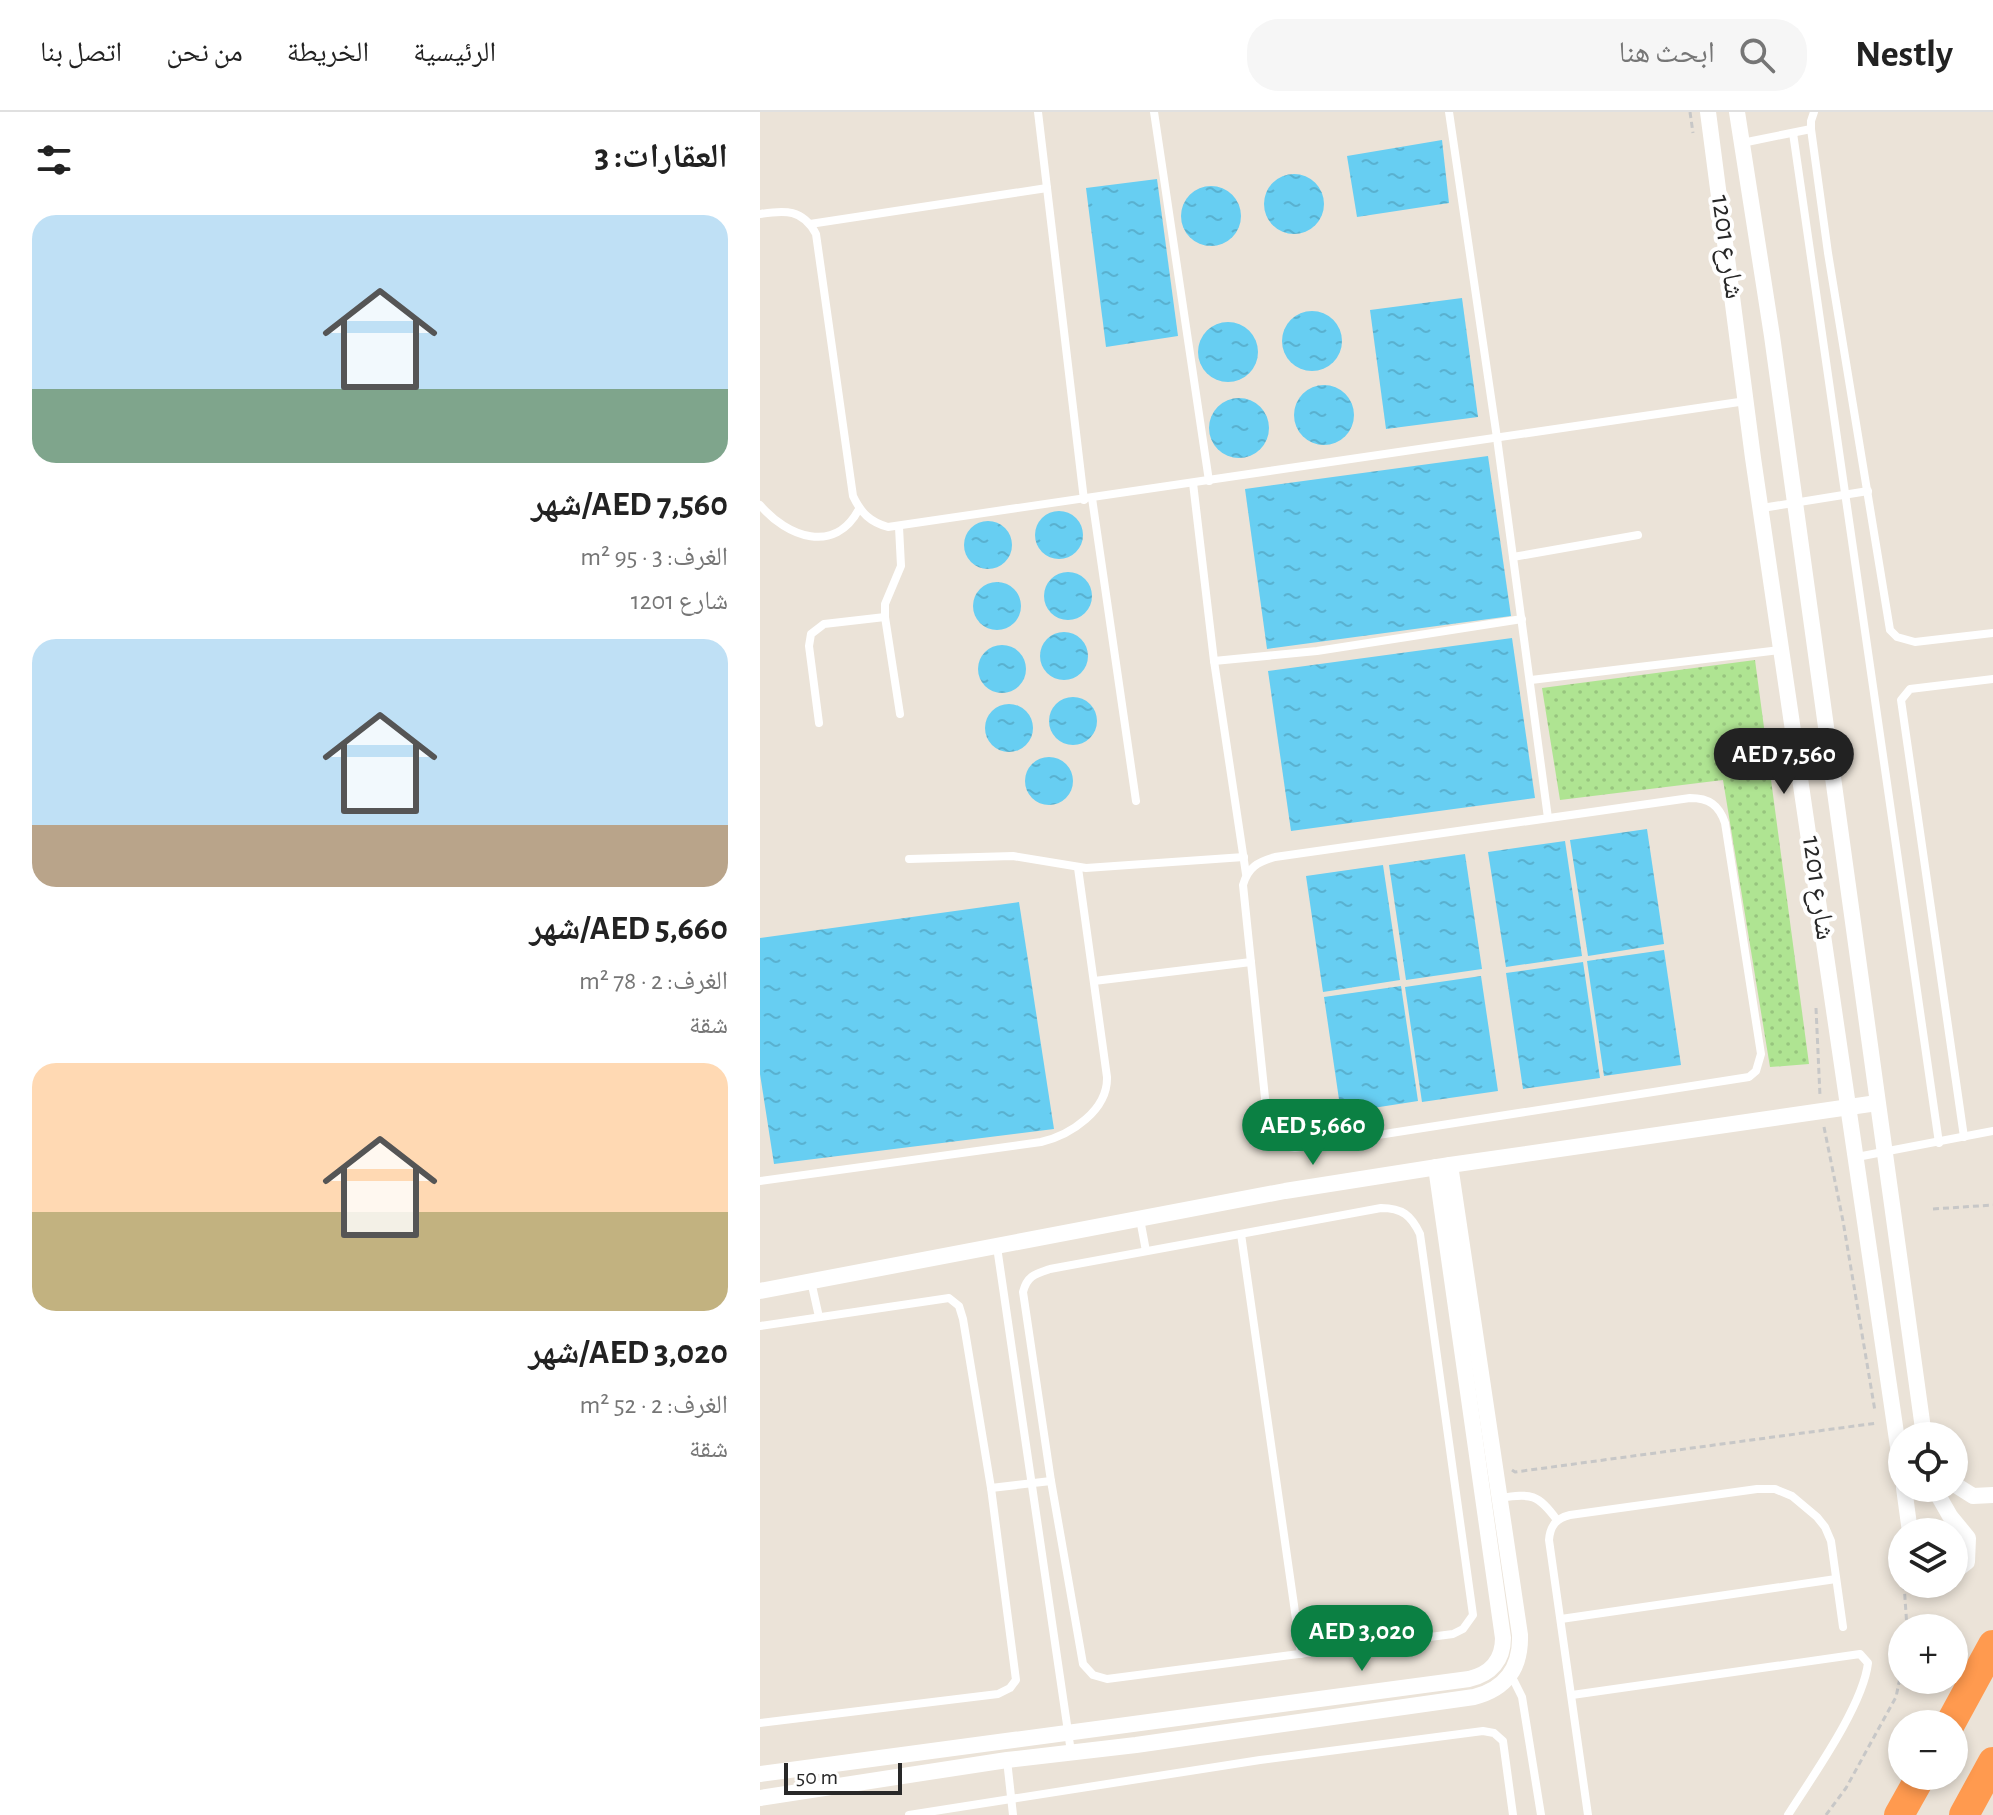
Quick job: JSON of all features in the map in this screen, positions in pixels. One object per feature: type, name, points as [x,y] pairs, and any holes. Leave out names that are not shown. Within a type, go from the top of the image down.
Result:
[{"type":"highway","points":[[1958,1710],[1993,1645]]},
{"type":"highway","points":[[1964,1815],[1993,1762]]},
{"type":"highway","points":[[1899,1815],[1913,1790]]},
{"type":"street","name":"شارع 1201","points":[[1708,112],[1746,401],[1895,1422]]},
{"type":"street","name":"شارع 1201","points":[[1737,112],[1772,336],[1922,1422]]},
{"type":"street","points":[[1715,164],[1742,151]]},
{"type":"street","points":[[760,1291],[1285,1191],[1877,1103]]},
{"type":"street","points":[[760,1798],[1007,1760],[1474,1697],[1500,1687],[1517,1664],[1520,1635],[1500,1498],[1443,1166]]},
{"type":"street","points":[[760,1774],[1469,1679],[1487,1673],[1495,1666],[1503,1648],[1503,1638],[1443,1166]]},
{"type":"street","points":[[1968,1493],[1973,1496],[1993,1495]]},
{"type":"lane","points":[[1038,112],[1088,499],[1136,801]]},
{"type":"lane","points":[[1154,112],[1209,481]]},
{"type":"lane","points":[[1449,112],[1548,818]]},
{"type":"lane","points":[[1814,112],[1811,129],[1828,253],[1887,621],[1897,637],[1915,642],[1993,633]]},
{"type":"lane","points":[[1742,151],[1811,129]]},
{"type":"lane","points":[[1793,133],[1939,1143]]},
{"type":"lane","points":[[810,224],[1047,188]]},
{"type":"lane","points":[[760,214],[785,210],[803,217],[810,224],[818,245],[850,484],[859,509],[878,524],[899,527],[1746,401]]},
{"type":"lane","points":[[1193,483],[1214,661],[1244,857],[1246,874],[1243,885],[1268,1127],[1272,1135],[1286,1146],[1295,1148],[1740,1081],[1756,1071],[1761,1054],[1725,823],[1717,806],[1709,800],[1690,798],[1275,857],[1254,865],[1246,874]]},
{"type":"lane","points":[[1762,508],[1868,491]]},
{"type":"lane","points":[[760,505],[786,528],[816,537],[841,530],[859,509]]},
{"type":"lane","points":[[899,527],[901,566],[885,604],[885,617],[900,714]]},
{"type":"lane","points":[[1513,557],[1638,535]]},
{"type":"lane","points":[[819,723],[809,646],[811,634],[824,624],[885,617]]},
{"type":"lane","points":[[1214,661],[1317,651],[1522,619]]},
{"type":"lane","points":[[1531,680],[1783,650]]},
{"type":"lane","points":[[1964,1137],[1901,700],[1910,689],[1993,679]]},
{"type":"lane","points":[[909,859],[1013,856],[1078,868],[1244,857]]},
{"type":"lane","points":[[760,1181],[1041,1142],[1068,1132],[1097,1107],[1107,1085],[1078,868]]},
{"type":"lane","points":[[1094,981],[1251,962]]},
{"type":"lane","points":[[1857,1157],[1993,1131]]},
{"type":"lane","points":[[1381,1208],[1396,1208],[1412,1217],[1420,1234],[1473,1615],[1463,1629],[1453,1634],[1107,1679],[1093,1675],[1083,1664],[1051,1481],[1023,1292],[1026,1282],[1034,1274],[1050,1269],[1241,1234],[1381,1208]]},
{"type":"lane","points":[[1140,1219],[1146,1251]]},
{"type":"lane","points":[[1241,1234],[1301,1654]]},
{"type":"lane","points":[[997,1247],[1071,1752]]},
{"type":"lane","points":[[811,1281],[819,1317]]},
{"type":"lane","points":[[760,1326],[949,1298],[959,1306],[991,1488],[1016,1680],[1010,1688],[998,1694],[760,1723]]},
{"type":"lane","points":[[991,1488],[1051,1481]]},
{"type":"lane","points":[[1588,1815],[1549,1540],[1552,1526],[1557,1520],[1570,1515],[1775,1489],[1792,1496],[1825,1527],[1831,1541],[1843,1627]]},
{"type":"lane","points":[[1500,1498],[1519,1495],[1535,1497],[1557,1520]]},
{"type":"lane","points":[[1561,1619],[1836,1579]]},
{"type":"lane","points":[[1572,1695],[1860,1654],[1868,1663],[1856,1697],[1835,1740],[1788,1815]]},
{"type":"lane","points":[[1495,1666],[1510,1676],[1522,1697],[1541,1815]]},
{"type":"lane","points":[[909,1815],[1260,1760],[1483,1731],[1494,1733],[1503,1741],[1513,1815]]},
{"type":"lane","points":[[1007,1760],[1013,1815]]},
{"type":"path","points":[[1509,1467],[1515,1472],[1877,1423],[1821,1111]]},
{"type":"path","points":[[1933,1209],[1993,1205]]},
{"type":"path","points":[[1826,1815],[1846,1788],[1897,1694]]},
{"type":"green space","points":[[1755,660],[1809,1064],[1770,1067],[1723,780],[1560,800],[1542,688]]},
{"type":"water","points":[[1442,140],[1449,203],[1357,217],[1347,156]]},
{"type":"water","points":[[1294,174],[1305,176],[1315,183],[1322,193],[1322,215],[1315,225],[1305,232],[1294,234],[1283,232],[1273,225],[1266,215],[1264,204],[1266,193],[1273,183],[1283,176]]},
{"type":"water","points":[[1157,179],[1178,336],[1106,347],[1086,188]]},
{"type":"water","points":[[1211,186],[1222,188],[1232,195],[1239,205],[1239,227],[1232,237],[1222,244],[1211,246],[1200,244],[1190,237],[1183,227],[1181,216],[1183,205],[1190,195],[1200,188]]},
{"type":"water","points":[[1462,298],[1478,417],[1386,429],[1370,310]]},
{"type":"water","points":[[1312,311],[1323,313],[1333,320],[1340,330],[1340,352],[1333,362],[1323,369],[1312,371],[1301,369],[1291,362],[1284,352],[1282,341],[1284,330],[1291,320],[1301,313]]},
{"type":"water","points":[[1228,322],[1239,324],[1249,331],[1256,341],[1256,363],[1249,373],[1239,380],[1228,382],[1217,380],[1207,373],[1200,363],[1198,352],[1200,341],[1207,331],[1217,324]]},
{"type":"water","points":[[1324,385],[1335,387],[1345,394],[1352,404],[1352,426],[1345,436],[1335,443],[1324,445],[1313,443],[1303,436],[1296,426],[1294,415],[1296,404],[1303,394],[1313,387]]},
{"type":"water","points":[[1239,398],[1250,400],[1260,407],[1267,417],[1267,439],[1260,449],[1250,456],[1239,458],[1228,456],[1218,449],[1211,439],[1209,428],[1211,417],[1218,407],[1228,400]]},
{"type":"water","points":[[1488,456],[1511,616],[1267,649],[1245,489]]},
{"type":"water","points":[[1059,511],[1076,518],[1083,535],[1076,552],[1059,559],[1042,552],[1035,535],[1042,518]]},
{"type":"water","points":[[988,521],[1005,528],[1012,545],[1005,562],[988,569],[971,562],[964,545],[971,528]]},
{"type":"water","points":[[1068,572],[1085,579],[1092,596],[1085,613],[1068,620],[1051,613],[1044,596],[1051,579]]},
{"type":"water","points":[[997,582],[1014,589],[1021,606],[1014,623],[997,630],[980,623],[973,606],[980,589]]},
{"type":"water","points":[[1064,632],[1081,639],[1088,656],[1081,673],[1064,680],[1047,673],[1040,656],[1047,639]]},
{"type":"water","points":[[1512,638],[1535,798],[1291,831],[1268,671]]},
{"type":"water","points":[[1002,645],[1019,652],[1026,669],[1019,686],[1002,693],[985,686],[978,669],[985,652]]},
{"type":"water","points":[[1073,697],[1090,704],[1097,721],[1090,738],[1073,745],[1056,738],[1049,721],[1056,704]]},
{"type":"water","points":[[1009,704],[1026,711],[1033,728],[1026,745],[1009,752],[992,745],[985,728],[992,711]]},
{"type":"water","points":[[1049,757],[1066,764],[1073,781],[1066,798],[1049,805],[1032,798],[1025,781],[1032,764]]},
{"type":"water","points":[[1647,829],[1664,944],[1588,956],[1570,840]]},
{"type":"water","points":[[1565,841],[1582,956],[1506,967],[1488,852]]},
{"type":"water","points":[[1465,854],[1482,969],[1406,980],[1389,865]]},
{"type":"water","points":[[1383,865],[1400,980],[1323,992],[1306,876]]},
{"type":"water","points":[[1019,902],[1054,1129],[774,1164],[760,1074],[760,938]]},
{"type":"water","points":[[1664,950],[1681,1065],[1604,1076],[1587,961]]},
{"type":"water","points":[[1583,962],[1600,1078],[1523,1089],[1506,973]]},
{"type":"water","points":[[1481,976],[1498,1091],[1422,1102],[1405,987]]},
{"type":"water","points":[[1401,986],[1418,1101],[1341,1113],[1324,997]]}]
